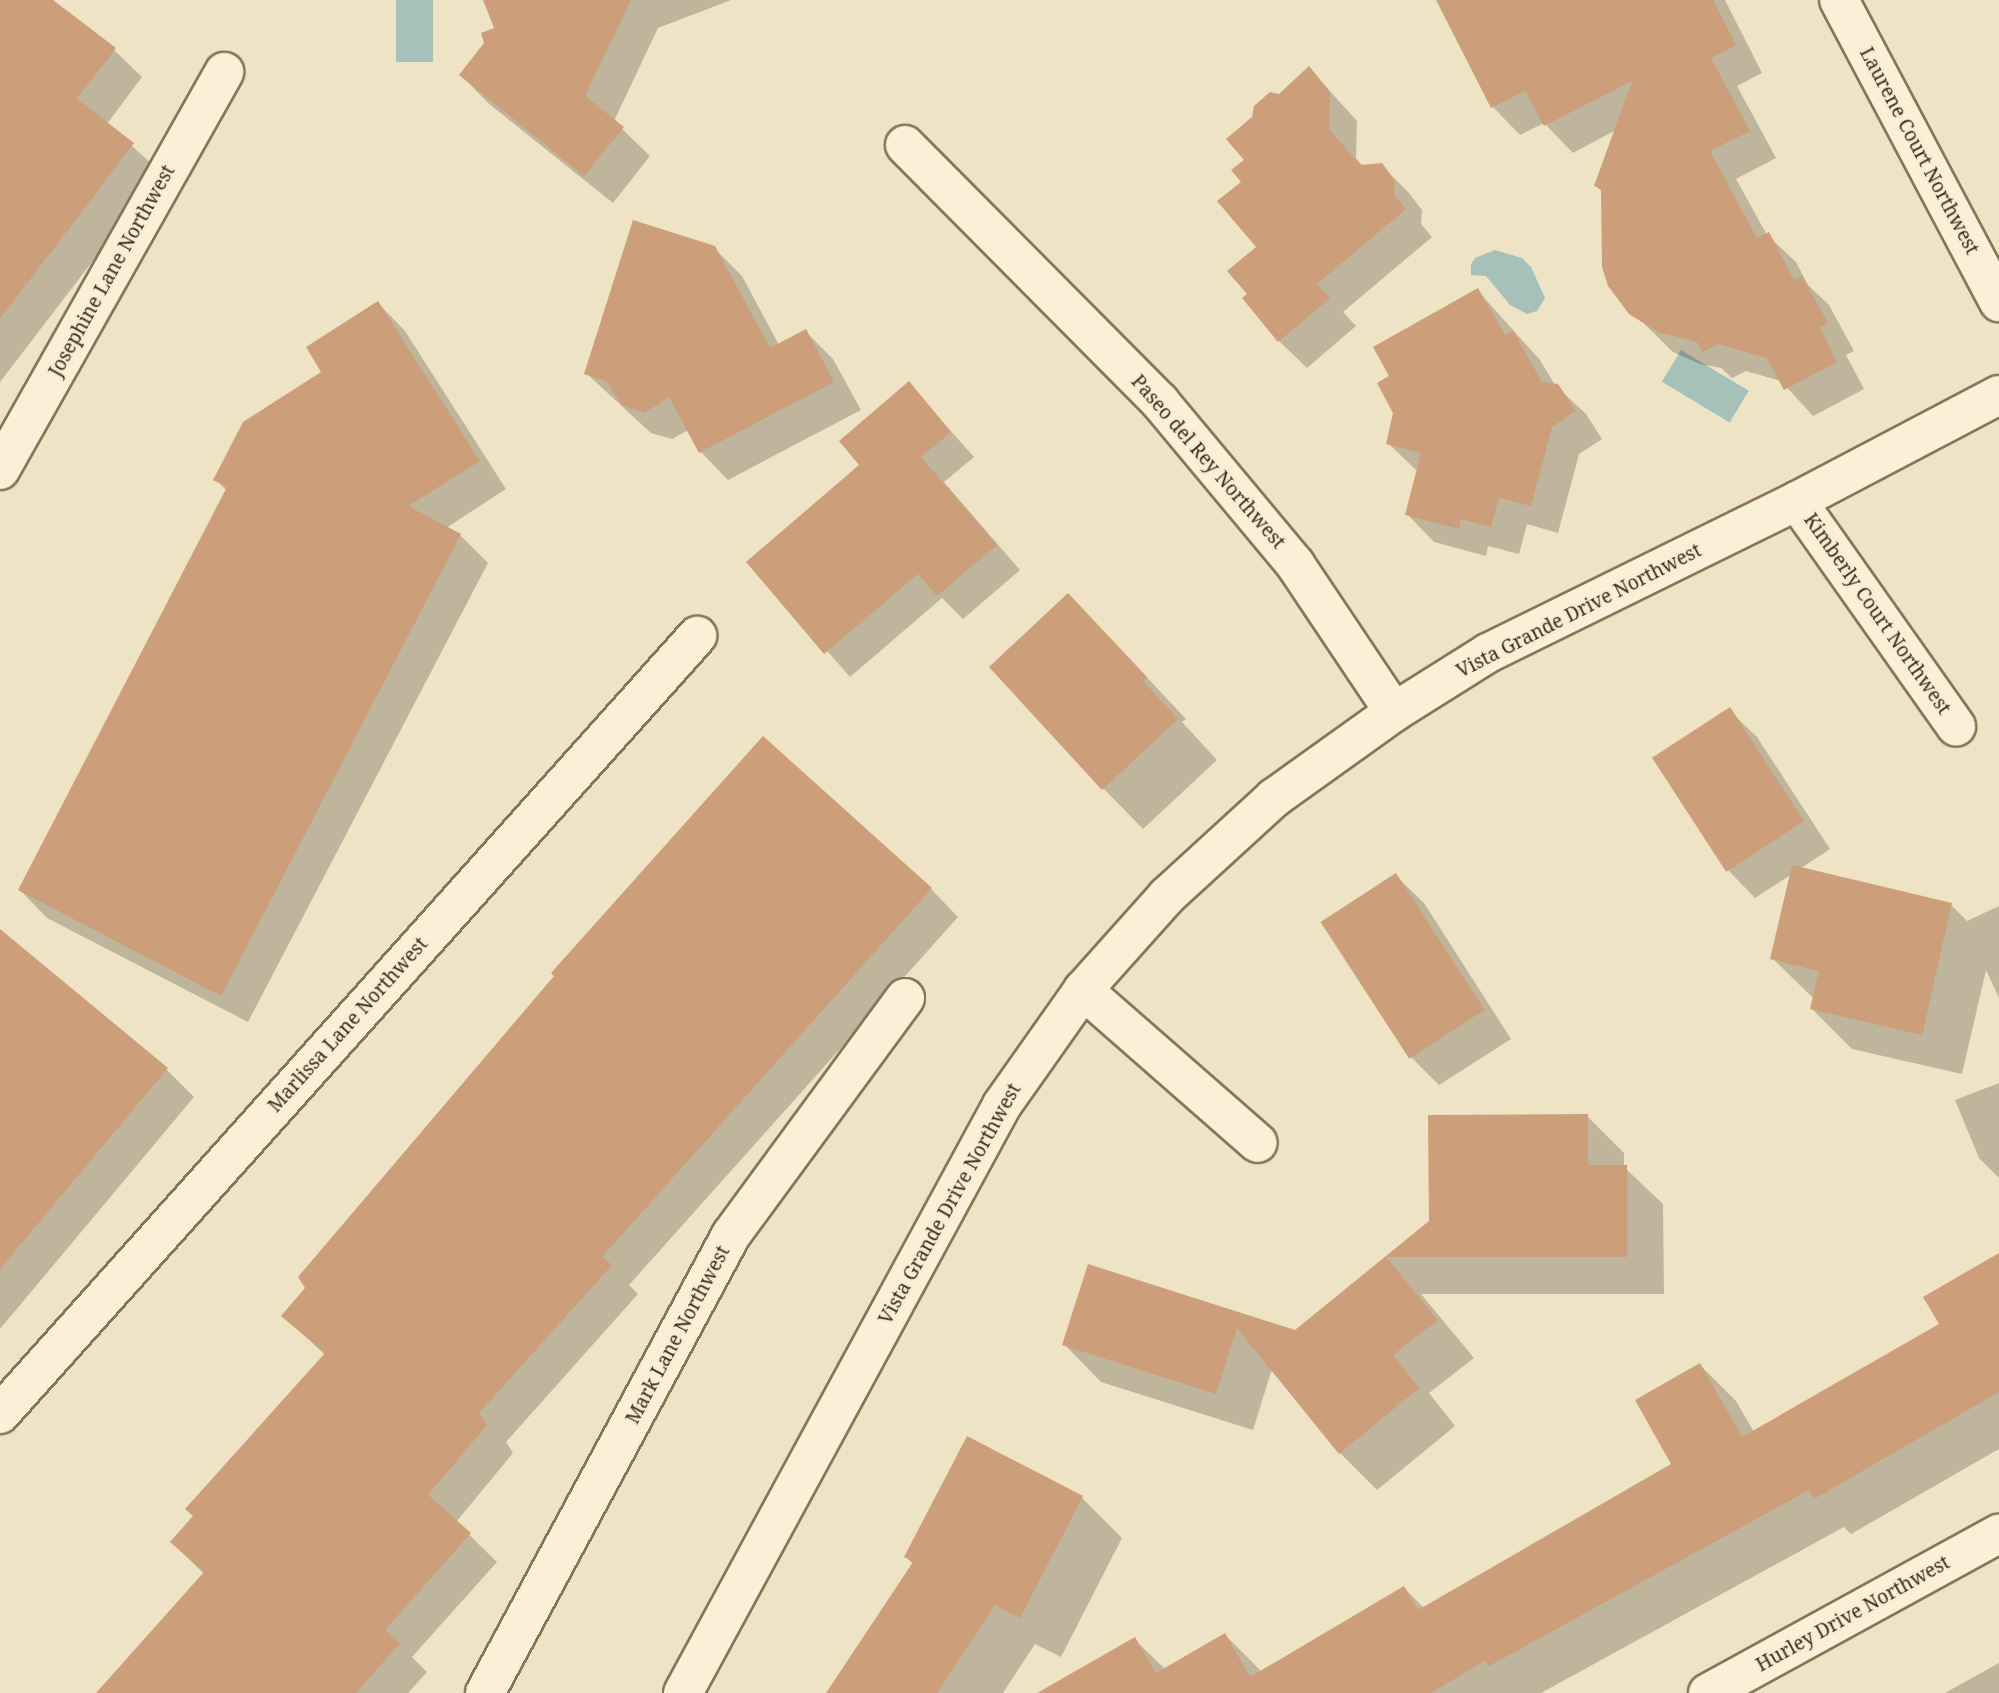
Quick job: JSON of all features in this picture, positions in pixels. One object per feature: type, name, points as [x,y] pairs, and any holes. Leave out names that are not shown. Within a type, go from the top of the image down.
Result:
[{"type":"street","name":"Laurene Court Northwest","points":[[1839,0],[1999,302]]},
{"type":"street","name":"Josephine Lane Northwest","points":[[0,470],[224,72]]},
{"type":"street","name":"Paseo del Rey Northwest","points":[[905,145],[1160,401],[1295,564],[1394,712]]},
{"type":"street","name":"Vista Grande Drive Northwest","points":[[683,1693],[1002,1105],[1083,990],[1167,896],[1274,798],[1394,712],[1488,653],[1797,501],[1999,395]]},
{"type":"street","name":"Kimberly Court Northwest","points":[[1797,501],[1956,726]]},
{"type":"street","name":"Marlissa Lane Northwest","points":[[0,1414],[697,636]]},
{"type":"street","points":[[1083,990],[1258,1143]]},
{"type":"street","name":"Mark Lane Northwest","points":[[485,1693],[731,1236],[905,998]]},
{"type":"street","name":"Hurley Drive Northwest","points":[[1708,1693],[1999,1534]]},
{"type":"water","points":[[396,0],[433,0],[433,62],[396,62]]},
{"type":"water","points":[[1495,250],[1522,258],[1531,267],[1545,298],[1537,311],[1527,314],[1510,305],[1486,276],[1471,275],[1471,264],[1475,258]]},
{"type":"water","points":[[1681,350],[1749,391],[1730,422],[1662,382]]},
{"type":"building","points":[[0,0],[53,0],[116,48],[77,99],[134,143],[0,319]]},
{"type":"building","points":[[483,0],[631,0],[585,96],[624,127],[584,176],[459,75],[484,43],[481,33],[494,28]]},
{"type":"building","points":[[1436,0],[1713,0],[1736,45],[1711,58],[1750,131],[1710,151],[1757,238],[1769,232],[1794,280],[1802,276],[1828,323],[1820,327],[1837,362],[1784,390],[1767,358],[1718,344],[1703,352],[1697,342],[1658,332],[1629,314],[1608,286],[1602,267],[1601,189],[1594,186],[1632,81],[1544,126],[1525,91],[1491,108]]},
{"type":"building","points":[[1309,66],[1330,92],[1329,129],[1360,165],[1382,163],[1395,181],[1394,195],[1406,209],[1317,284],[1330,298],[1278,342],[1242,298],[1247,294],[1227,271],[1256,247],[1217,201],[1241,182],[1231,170],[1244,160],[1226,139],[1252,117],[1254,106],[1270,92],[1279,94]]},
{"type":"building","points":[[633,220],[715,246],[770,348],[806,329],[834,382],[699,453],[669,397],[644,413],[622,405],[606,381],[584,374]]},
{"type":"building","points":[[1478,288],[1505,335],[1513,331],[1542,382],[1558,384],[1576,411],[1552,427],[1531,506],[1499,498],[1491,527],[1461,519],[1459,529],[1405,515],[1421,453],[1386,444],[1393,413],[1377,383],[1389,376],[1373,347]]},
{"type":"building","points":[[378,301],[480,461],[408,506],[461,534],[221,996],[18,890],[227,487],[213,480],[243,422],[321,372],[306,347]]},
{"type":"building","points":[[909,381],[951,432],[921,457],[997,545],[937,596],[918,574],[824,654],[746,562],[859,465],[839,441]]},
{"type":"building","points":[[1068,593],[1147,677],[1143,681],[1178,719],[1102,790],[989,667]]},
{"type":"building","points":[[1730,707],[1804,821],[1726,872],[1652,758]]},
{"type":"building","points":[[763,736],[932,888],[602,1257],[612,1265],[479,1413],[487,1425],[428,1495],[471,1533],[385,1630],[400,1643],[356,1693],[96,1693],[204,1572],[170,1542],[193,1516],[185,1509],[325,1353],[281,1316],[305,1288],[298,1277],[554,976],[551,973]]},
{"type":"building","points":[[1792,865],[1952,903],[1922,1035],[1810,1009],[1819,971],[1770,959]]},
{"type":"building","points":[[1396,873],[1485,1010],[1409,1059],[1321,922]]},
{"type":"building","points":[[0,929],[168,1068],[0,1269]]},
{"type":"building","points":[[1588,1114],[1588,1165],[1627,1165],[1627,1257],[1386,1257],[1438,1320],[1393,1355],[1419,1388],[1339,1454],[1237,1328],[1216,1394],[1062,1345],[1088,1264],[1295,1330],[1429,1221],[1428,1115]]},
{"type":"building","points":[[1999,1253],[1999,1392],[1814,1499],[1809,1490],[1489,1666],[1486,1660],[1431,1693],[1037,1693],[1135,1637],[1156,1673],[1225,1633],[1250,1677],[1404,1586],[1418,1610],[1671,1464],[1635,1400],[1700,1363],[1742,1437],[1939,1324],[1923,1297]]},
{"type":"building","points":[[967,1436],[1083,1496],[1020,1618],[995,1605],[937,1693],[826,1693],[913,1562],[904,1557]]}]
